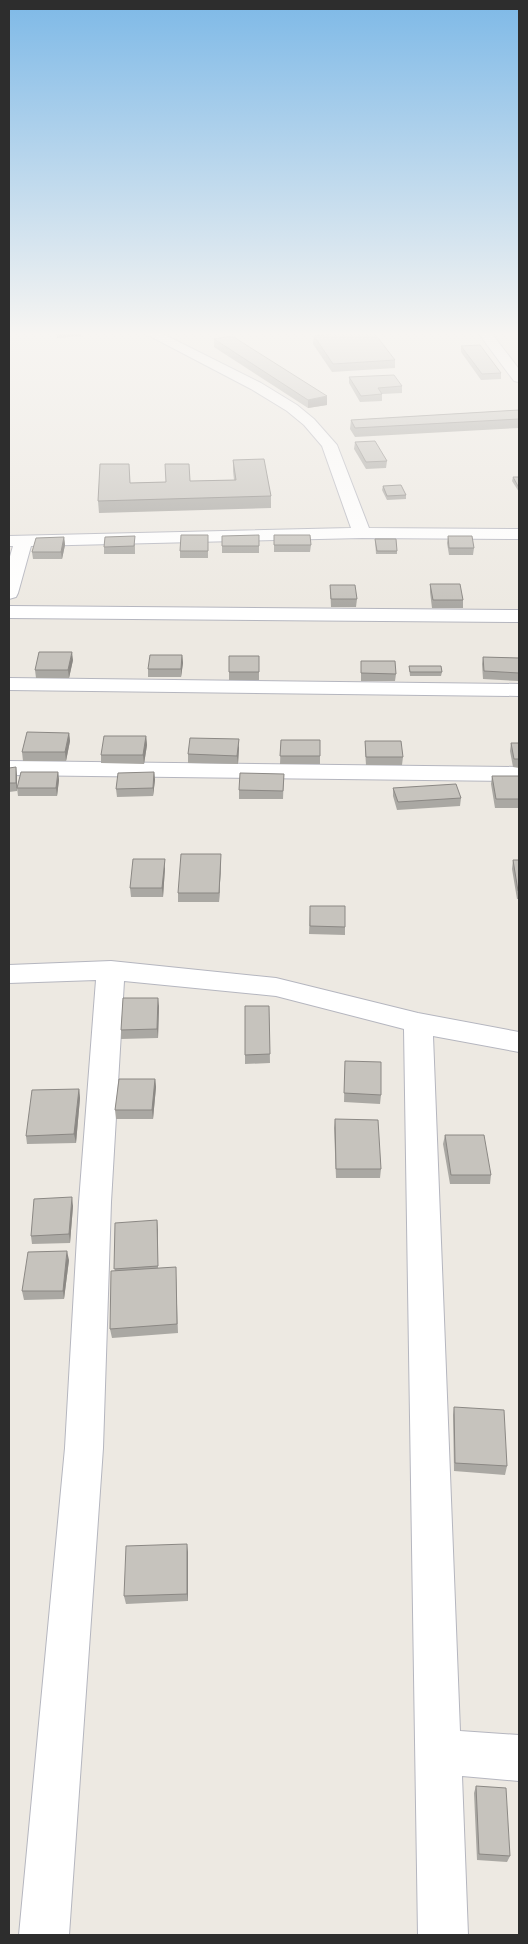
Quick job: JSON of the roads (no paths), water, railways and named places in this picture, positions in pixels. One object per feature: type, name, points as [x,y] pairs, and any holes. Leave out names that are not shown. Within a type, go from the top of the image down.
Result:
[{"type":"street","points":[[311,425],[329,445],[362,533]]},
{"type":"street","points":[[9,593],[16,541],[362,533],[519,534]]},
{"type":"street","points":[[9,612],[519,616]]},
{"type":"street","points":[[9,684],[519,690]]},
{"type":"street","points":[[9,768],[519,774]]},
{"type":"street","points":[[9,974],[111,970],[276,987],[418,1023],[519,1042]]},
{"type":"street","points":[[44,1935],[84,1448],[95,1202],[111,970]]},
{"type":"street","points":[[418,1023],[443,1935]]},
{"type":"street","points":[[439,1752],[519,1758]]}]
